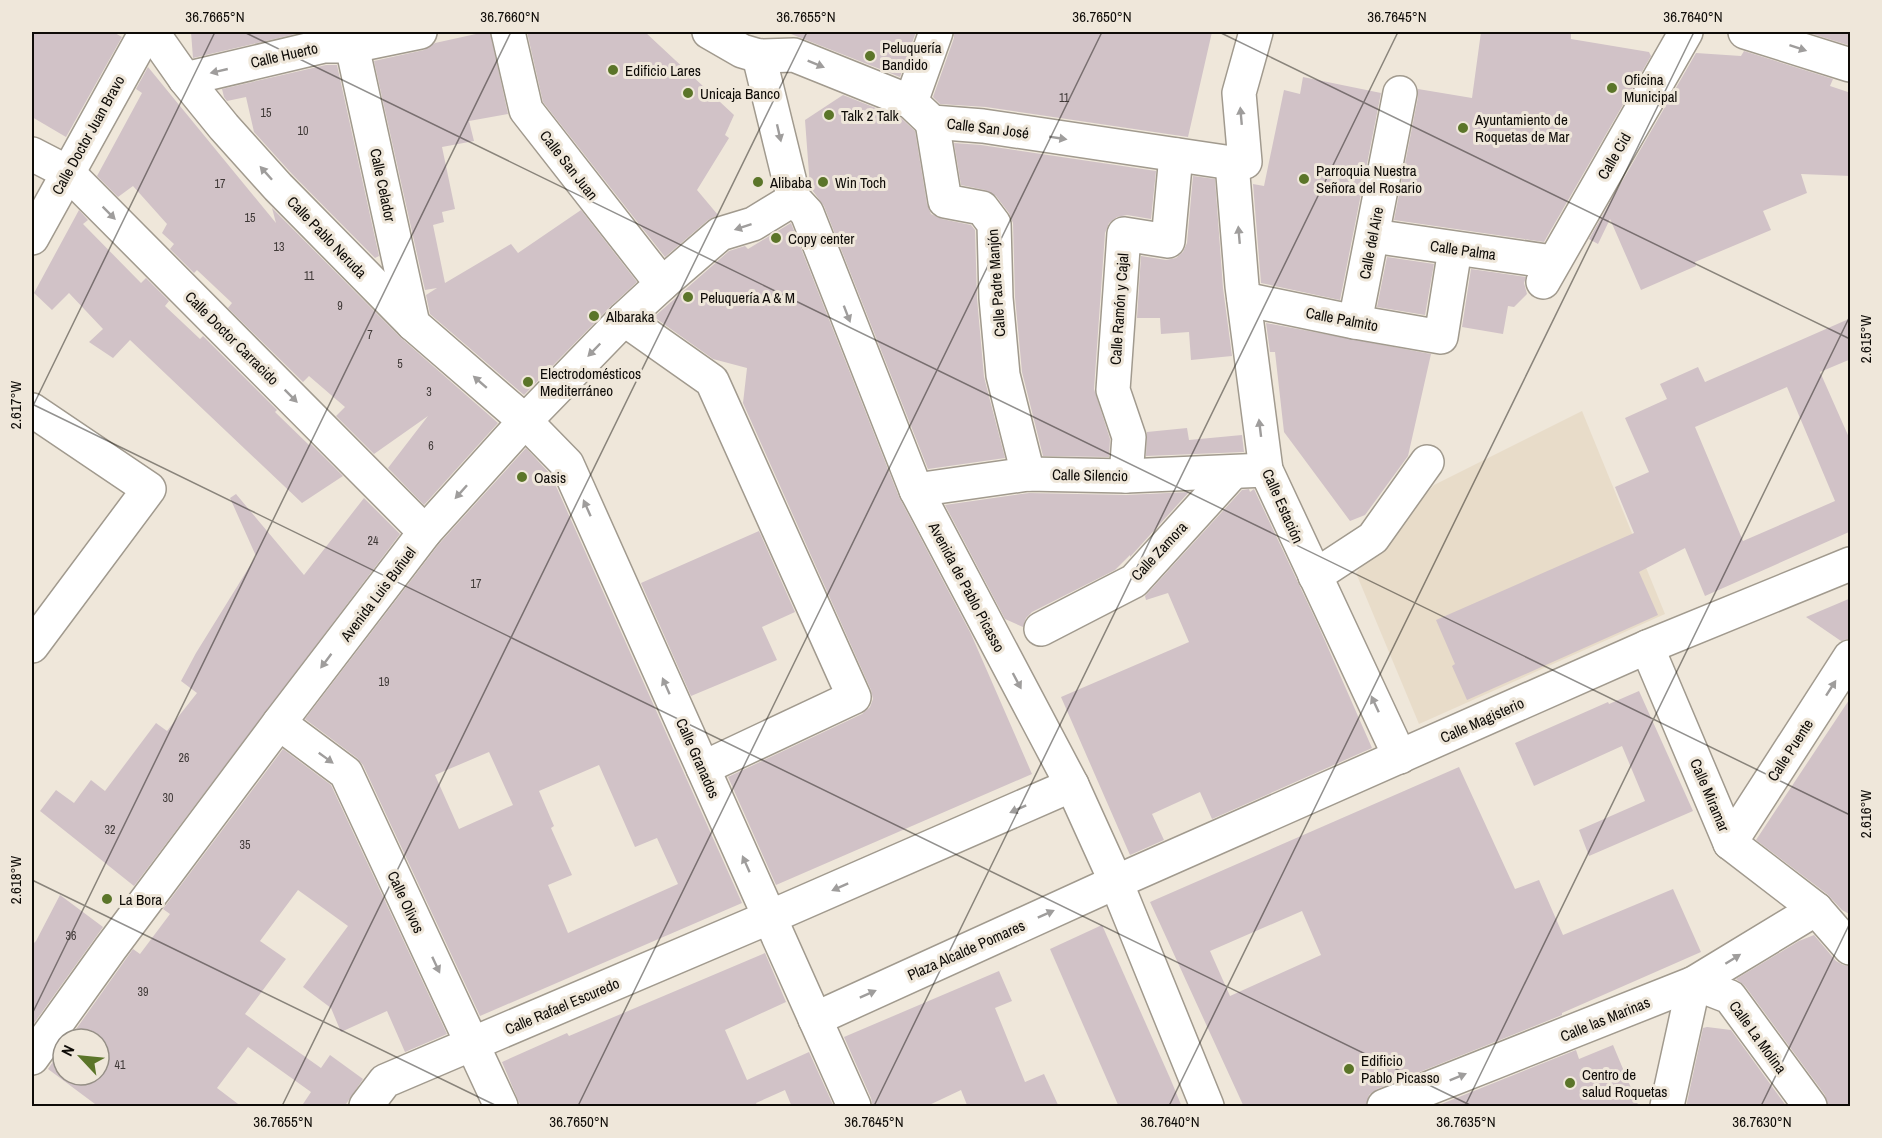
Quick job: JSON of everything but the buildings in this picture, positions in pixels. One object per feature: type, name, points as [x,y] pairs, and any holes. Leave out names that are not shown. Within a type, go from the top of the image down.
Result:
[{"type":"street","name":"Calle Doctor Juan Bravo","points":[[32,238],[146,32]]},
{"type":"street","name":"Calle Pablo Neruda","points":[[152,32],[184,79],[278,187],[412,324],[525,421]]},
{"type":"street","name":"Calle Huerto","points":[[184,79],[332,41],[420,32]]},
{"type":"street","name":"Calle San Juan","points":[[508,32],[526,110],[662,284]]},
{"type":"street","points":[[709,32],[751,46]]},
{"type":"street","points":[[921,112],[936,32]]},
{"type":"street","points":[[1232,163],[1245,162],[1239,93],[1256,32]]},
{"type":"street","name":"Calle Cid","points":[[1548,272],[1686,32]]},
{"type":"street","points":[[1745,32],[1851,65]]},
{"type":"street","name":"Calle Celador","points":[[332,41],[412,324]]},
{"type":"street","name":"Calle San José","points":[[751,46],[794,55],[921,112],[983,126],[1232,163]]},
{"type":"street","name":"Avenida de Pablo Picasso","points":[[751,46],[794,199],[807,213],[916,490],[1072,785],[1116,882],[1207,1107]]},
{"type":"street","name":"Calle del Aire","points":[[1355,322],[1400,93]]},
{"type":"street","name":"Calle Padre Manjón","points":[[921,112],[945,201],[982,208],[994,224],[996,298],[1004,375],[1028,474]]},
{"type":"street","name":"Calle Doctor Carracido","points":[[32,154],[68,172],[425,532]]},
{"type":"street","name":"Calle Ramón y Cajal","points":[[1126,476],[1129,437],[1113,390],[1124,234],[1168,241],[1176,155]]},
{"type":"street","name":"Calle Estación","points":[[1232,163],[1244,299],[1266,470],[1400,757]]},
{"type":"street","name":"Avenida Luis Buñuel","points":[[32,1058],[110,949],[425,532],[525,421],[624,319],[662,284],[720,234],[753,224],[794,199]]},
{"type":"street","name":"Calle Palma","points":[[1373,236],[1455,249],[1548,272]]},
{"type":"street","name":"Calle Palmito","points":[[1244,299],[1441,337],[1455,249]]},
{"type":"street","points":[[624,319],[712,381],[854,697],[703,768]]},
{"type":"street","points":[[32,410],[149,489],[32,646]]},
{"type":"street","name":"Calle Granados","points":[[525,421],[567,464],[854,1107]]},
{"type":"street","points":[[1315,576],[1373,538],[1427,462]]},
{"type":"street","name":"Calle Silencio","points":[[916,490],[1028,474],[1126,476],[1266,470]]},
{"type":"street","name":"Calle Zamora","points":[[1041,629],[1134,581],[1232,473]]},
{"type":"street","name":"Calle Magisterio","points":[[1116,882],[1647,647],[1851,564]]},
{"type":"street","name":"Calle Miramar","points":[[1647,647],[1730,843],[1816,909],[1851,948]]},
{"type":"street","name":"Calle Puente","points":[[1730,843],[1851,657]]},
{"type":"street","name":"Calle Olivos","points":[[279,723],[346,773],[501,1107]]},
{"type":"street","points":[[770,918],[1072,785]]},
{"type":"street","name":"Plaza Alcalde Pomares","points":[[815,1019],[1116,882]]},
{"type":"street","name":"Calle las Marinas","points":[[1402,1103],[1694,983],[1816,909]]},
{"type":"street","name":"Calle Rafael Escuredo","points":[[366,1107],[385,1081],[770,918]]},
{"type":"street","points":[[1667,1107],[1694,983]]},
{"type":"street","name":"Calle La Molina","points":[[1694,983],[1730,997],[1810,1107]]},
{"type":"shaded area","points":[[1582,411],[1665,614],[1419,724],[1356,573],[1434,485]]},
{"type":"place","name":"Peluquería Bandido","points":[[870,56]]},
{"type":"place","name":"Edificio Lares","points":[[613,70]]},
{"type":"place","name":"Oficina Municipal","points":[[1612,88]]},
{"type":"place","name":"Unicaja Banco","points":[[688,93]]},
{"type":"place","name":"Talk 2 Talk","points":[[829,115]]},
{"type":"place","name":"Ayuntamiento de Roquetas de Mar","points":[[1463,128]]},
{"type":"place","name":"Parroquia Nuestra Señora del Rosario","points":[[1304,179]]},
{"type":"place","name":"Alibaba","points":[[758,182]]},
{"type":"place","name":"Win Toch","points":[[823,182]]},
{"type":"place","name":"Copy center","points":[[776,238]]},
{"type":"place","name":"Peluquería A & M","points":[[688,297]]},
{"type":"place","name":"Albaraka","points":[[594,316]]},
{"type":"place","name":"Electrodomésticos Mediterráneo","points":[[528,382]]},
{"type":"place","name":"Oasis","points":[[522,477]]},
{"type":"place","name":"La Bora","points":[[107,899]]},
{"type":"place","name":"Edificio Pablo Picasso","points":[[1349,1069]]},
{"type":"place","name":"Centro de salud Roquetas","points":[[1570,1083]]}]
